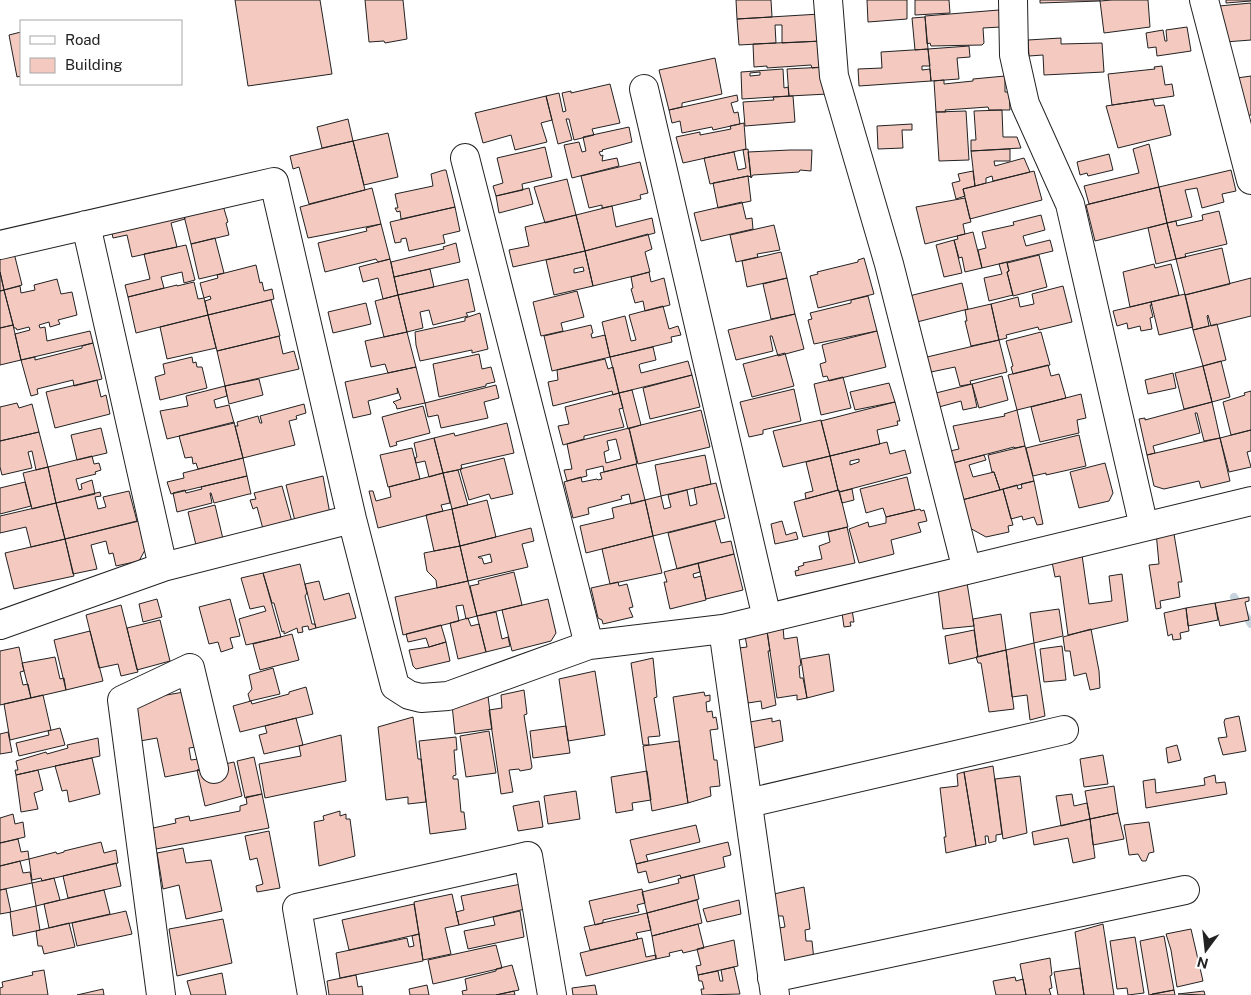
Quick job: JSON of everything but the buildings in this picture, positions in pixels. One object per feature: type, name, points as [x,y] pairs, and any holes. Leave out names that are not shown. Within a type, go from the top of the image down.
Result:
[{"type":"street","points":[[828,0],[834,76],[889,264],[967,570]]},
{"type":"street","points":[[1013,0],[1014,55],[1024,104],[1070,204],[1144,527]]},
{"type":"street","points":[[1204,0],[1251,180]]},
{"type":"street","points":[[644,89],[767,618]]},
{"type":"street","points":[[465,158],[589,645]]},
{"type":"street","points":[[0,245],[274,182],[352,519],[395,686],[409,695],[420,698],[448,696],[589,645],[723,629],[1251,501]]},
{"type":"street","points":[[86,225],[163,567]]},
{"type":"street","points":[[0,625],[163,567],[352,519]]},
{"type":"street","points":[[723,629],[773,986],[1185,890]]},
{"type":"street","points":[[161,995],[122,700],[190,668],[214,769]]},
{"type":"street","points":[[748,803],[1064,730]]},
{"type":"street","points":[[312,995],[297,908],[528,856],[552,995]]},
{"type":"waterway","points":[[1234,597],[1251,624]]}]
